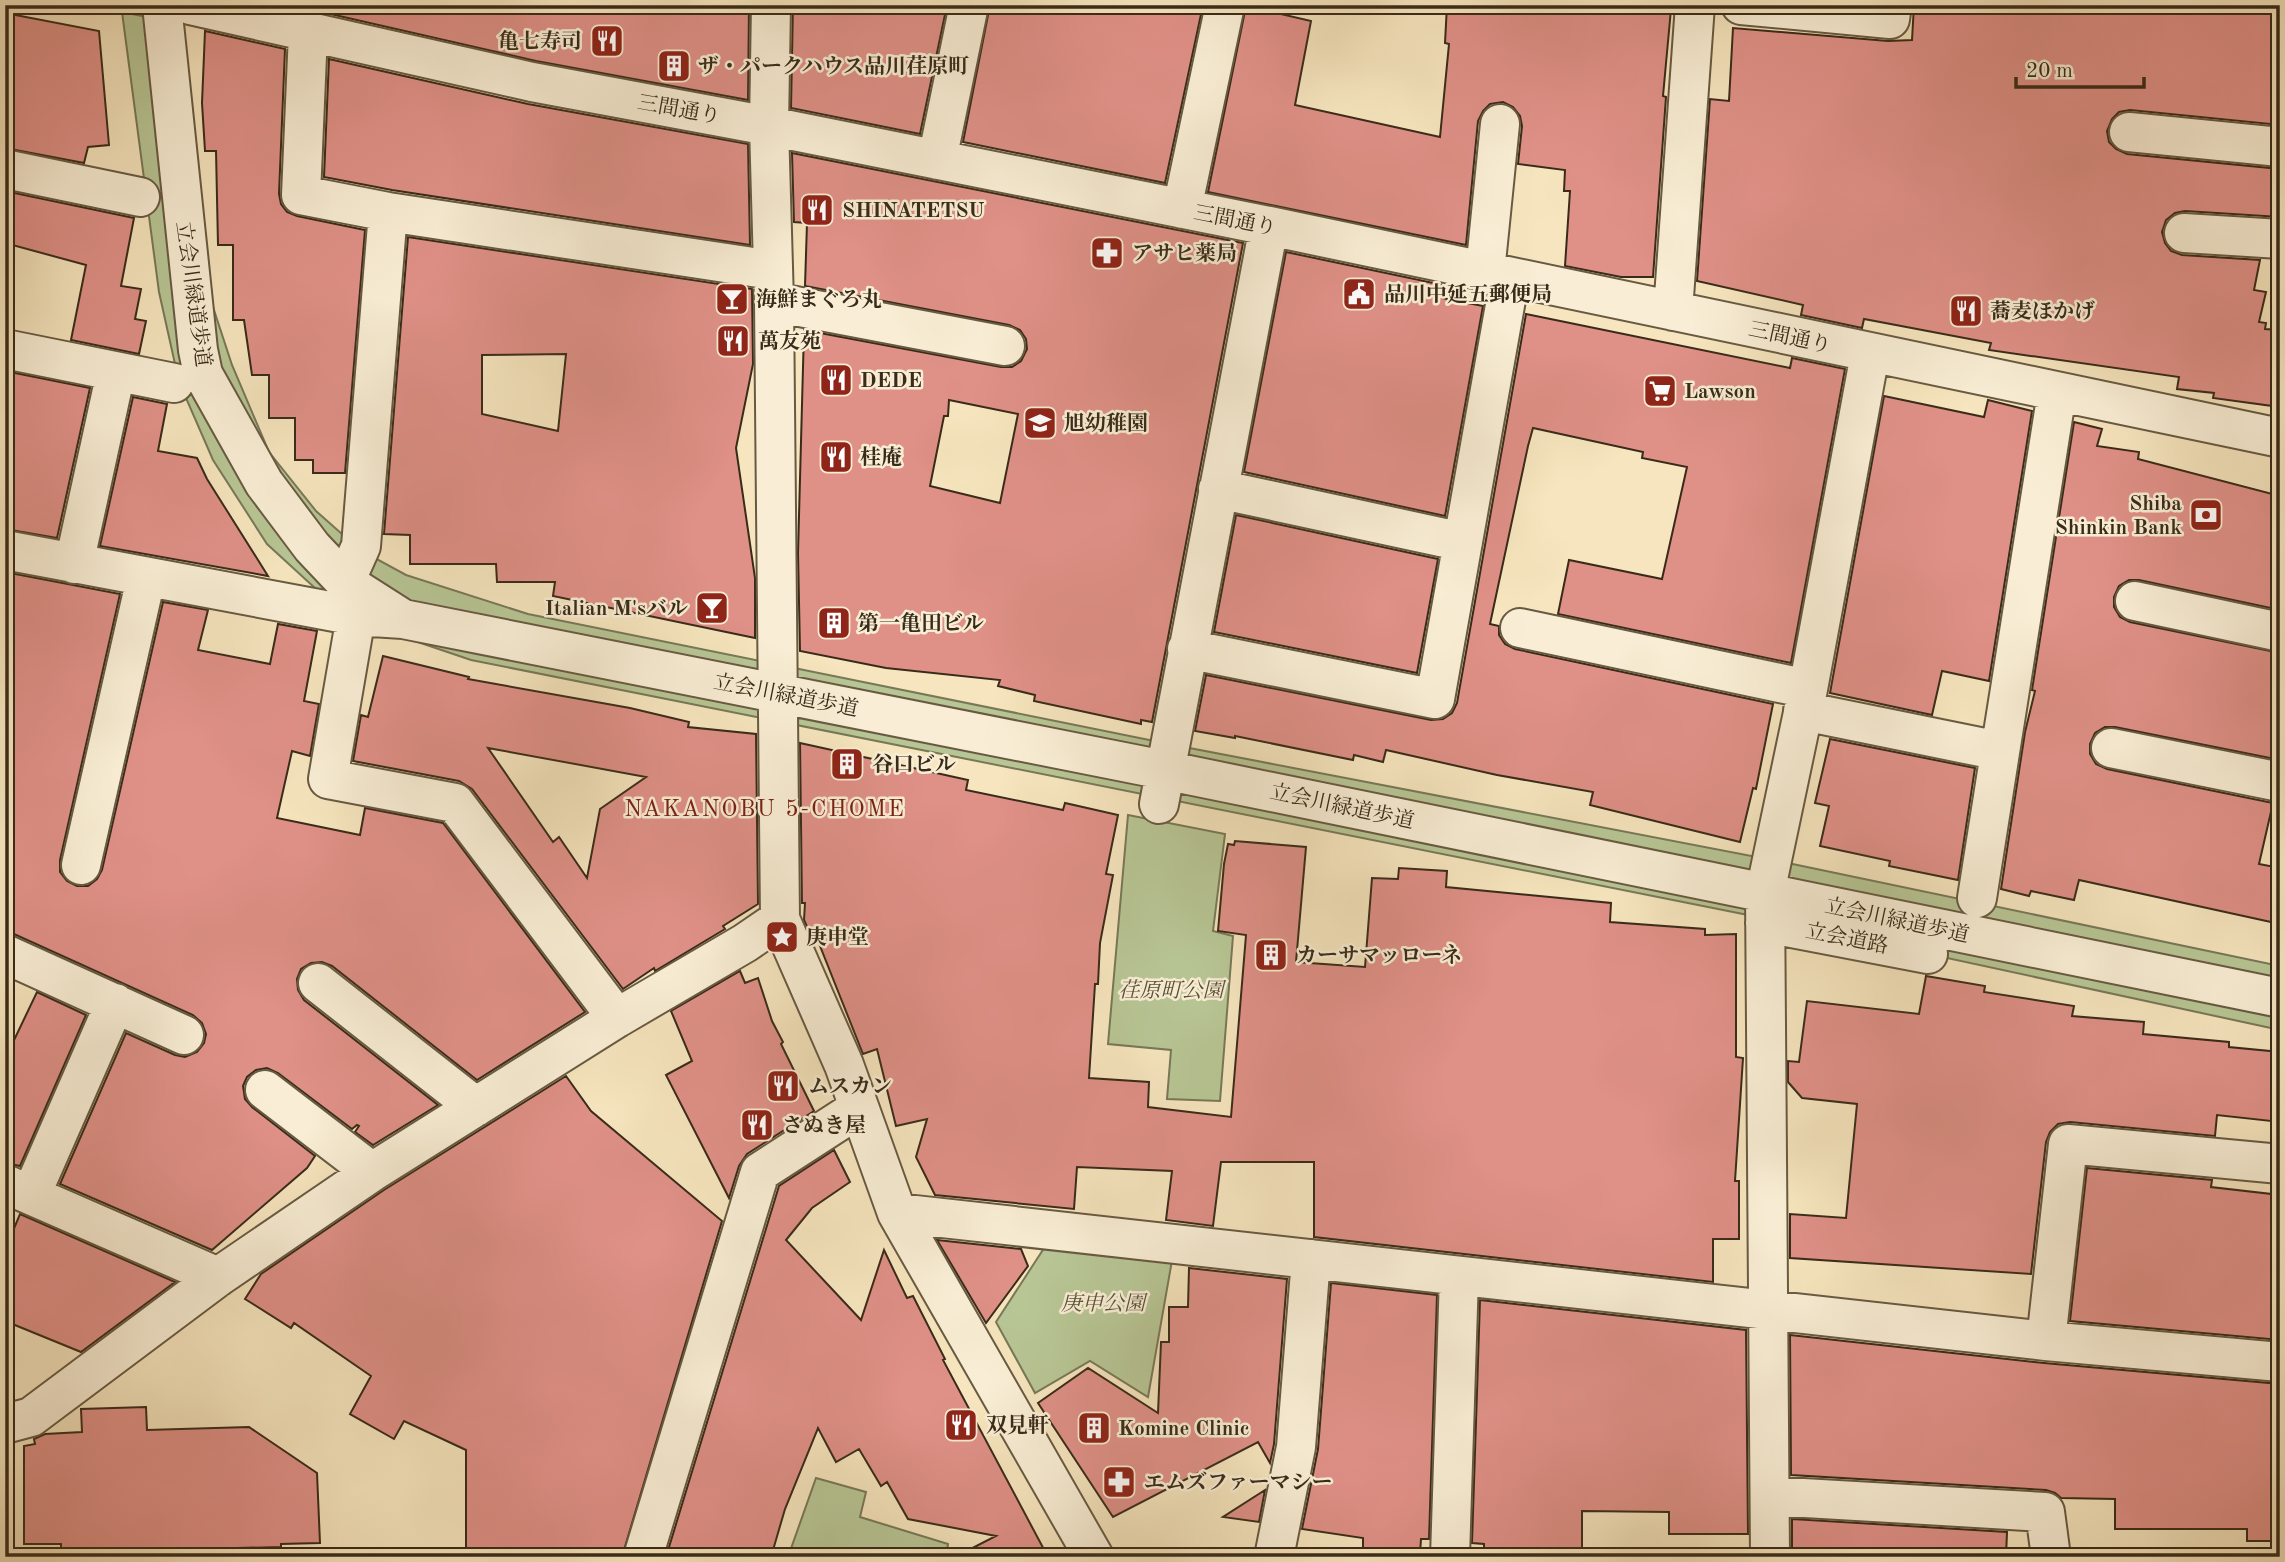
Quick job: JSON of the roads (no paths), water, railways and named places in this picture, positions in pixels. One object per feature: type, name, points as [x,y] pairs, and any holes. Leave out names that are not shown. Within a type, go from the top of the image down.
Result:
[{"type":"street","name":"立会川緑道歩道","points":[[162,5],[198,350],[203,374],[264,483],[350,599],[403,619],[778,693],[1161,787],[1765,908],[2280,998]]},
{"type":"street","name":"三間通り","points":[[190,5],[532,82],[769,126],[1269,226],[2280,438]]},
{"type":"street","points":[[771,5],[769,126],[780,919],[844,1065],[897,1213],[1094,1557]]},
{"type":"street","points":[[937,160],[969,5]]},
{"type":"street","points":[[1182,209],[1225,5]]},
{"type":"street","points":[[1673,312],[1695,5]]},
{"type":"street","points":[[1741,5],[1890,19],[1892,5]]},
{"type":"street","points":[[308,33],[300,195],[773,286],[1005,346]]},
{"type":"street","points":[[1187,649],[1435,699],[1463,542],[1498,274],[1500,124]]},
{"type":"street","points":[[2129,132],[2280,146]]},
{"type":"street","points":[[5,169],[140,197]]},
{"type":"street","points":[[388,212],[361,546],[350,599],[328,779],[454,803],[617,1018]]},
{"type":"street","points":[[1161,787],[1269,226]]},
{"type":"street","points":[[2185,233],[2280,239]]},
{"type":"street","points":[[5,349],[174,383]]},
{"type":"street","points":[[1770,1557],[1765,908],[1870,354]]},
{"type":"street","points":[[74,564],[116,372]]},
{"type":"street","points":[[1977,898],[2057,392]]},
{"type":"street","points":[[1218,489],[1463,542]]},
{"type":"street","points":[[5,550],[146,578],[350,599]]},
{"type":"street","points":[[81,865],[146,578]]},
{"type":"street","points":[[2135,601],[2280,632]]},
{"type":"street","points":[[1520,628],[2000,751]]},
{"type":"street","points":[[2111,748],[2280,782]]},
{"type":"street","name":"立会道路","points":[[1765,908],[1928,954]]},
{"type":"street","points":[[5,1424],[31,1417],[218,1277],[372,1172],[780,919]]},
{"type":"street","points":[[5,954],[184,1034]]},
{"type":"street","points":[[318,984],[476,1107]]},
{"type":"street","points":[[115,1003],[18,1190],[218,1277]]},
{"type":"street","points":[[265,1090],[372,1172]]},
{"type":"street","points":[[643,1557],[760,1172],[859,1108]]},
{"type":"street","points":[[2046,1341],[2068,1144],[2280,1164]]},
{"type":"street","points":[[897,1213],[2046,1341],[2280,1362]]},
{"type":"street","points":[[1274,1557],[1296,1447],[1311,1259]]},
{"type":"street","points":[[1450,1557],[1459,1276]]},
{"type":"street","points":[[1770,1496],[2045,1512],[2051,1557]]},
{"type":"place","name":"亀七寿司","points":[[607,41]]},
{"type":"place","name":"ザ・パークハウス品川荏原町","points":[[674,66]]},
{"type":"place","name":"SHINATETSU","points":[[817,210]]},
{"type":"place","name":"アサヒ薬局","points":[[1107,253]]},
{"type":"place","name":"品川中延五郵便局","points":[[1359,294]]},
{"type":"place","name":"海鮮まぐろ丸","points":[[732,299]]},
{"type":"place","name":"蕎麦ほかげ","points":[[1966,311]]},
{"type":"place","name":"萬友苑","points":[[733,341]]},
{"type":"place","name":"DEDE","points":[[836,380]]},
{"type":"place","name":"Lawson","points":[[1660,391]]},
{"type":"place","name":"旭幼稚園","points":[[1040,423]]},
{"type":"place","name":"桂庵","points":[[836,457]]},
{"type":"place","name":"Shiba Shinkin Bank","points":[[2206,515]]},
{"type":"place","name":"Italian M'sバル","points":[[712,608]]},
{"type":"place","name":"第一亀田ビル","points":[[834,623]]},
{"type":"place","name":"谷口ビル","points":[[847,764]]},
{"type":"place","name":"庚申堂","points":[[782,937]]},
{"type":"place","name":"カーサマッローネ","points":[[1271,955]]},
{"type":"place","name":"ムスカン","points":[[783,1086]]},
{"type":"place","name":"さぬき屋","points":[[757,1125]]},
{"type":"place","name":"双見軒","points":[[961,1425]]},
{"type":"place","name":"Komine Clinic","points":[[1094,1428]]},
{"type":"place","name":"エムズファーマシー","points":[[1119,1482]]},
{"type":"district","name":"NAKANOBU 5-CHOME","points":[[765,808]]},
{"type":"park label","name":"荏原町公園","points":[[1171,990]]},
{"type":"park label","name":"庚申公園","points":[[1103,1303]]}]
